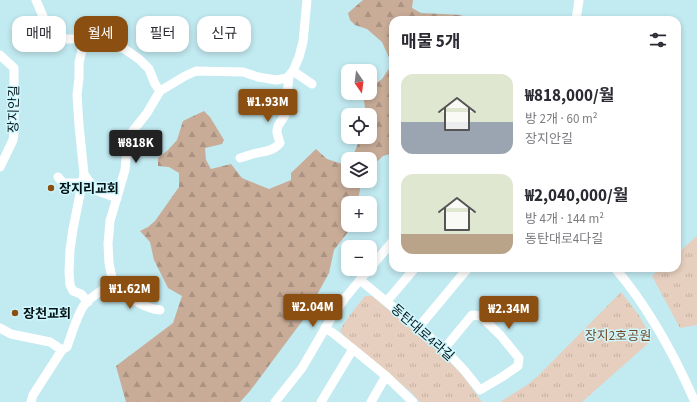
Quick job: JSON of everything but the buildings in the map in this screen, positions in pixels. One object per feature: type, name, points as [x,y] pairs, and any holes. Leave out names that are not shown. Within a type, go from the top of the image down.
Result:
[{"type":"street","points":[[36,0],[50,33],[58,39],[74,39]]},
{"type":"street","points":[[160,310],[155,310],[140,304],[113,284],[109,263],[108,244],[110,221],[125,170],[128,137],[160,91],[196,71],[243,72],[276,80],[287,78],[299,57],[303,42],[307,0]]},
{"type":"street","points":[[577,16],[579,0]]},
{"type":"street","points":[[128,51],[140,59],[149,69],[155,84],[160,91]]},
{"type":"street","points":[[81,52],[79,63],[77,95],[83,179],[72,236],[69,272],[70,285],[73,291],[81,294],[88,302]]},
{"type":"street","name":"장지안길","points":[[0,55],[14,68],[13,140],[0,167]]},
{"type":"street","points":[[291,73],[312,84]]},
{"type":"street","points":[[240,158],[271,150],[276,148],[280,143],[277,130],[278,126],[286,115],[291,73]]},
{"type":"street","points":[[58,177],[63,184],[83,179],[88,180],[98,191],[117,198]]},
{"type":"street","points":[[377,260],[389,246]]},
{"type":"street","points":[[387,302],[412,272]]},
{"type":"street","points":[[418,328],[465,272]]},
{"type":"street","points":[[618,272],[645,308],[661,333],[675,359],[694,402]]},
{"type":"street","points":[[276,402],[302,368],[325,328],[345,298],[363,276]]},
{"type":"street","name":"동탄대로4라길","points":[[360,280],[444,349],[480,390],[518,366],[520,358],[481,316],[472,315],[444,349]]},
{"type":"street","points":[[31,402],[33,395],[62,350],[67,347],[80,311],[85,304],[113,284]]},
{"type":"street","points":[[0,328],[11,334],[50,342],[62,350]]},
{"type":"street","points":[[325,328],[386,376],[413,402]]},
{"type":"street","points":[[321,402],[353,349]]},
{"type":"street","points":[[371,402],[386,376]]},
{"type":"green space","points":[[363,0],[413,0],[412,8],[421,13],[462,16],[389,16],[389,57],[382,42],[367,29],[355,25],[350,20],[348,13]]},
{"type":"green space","points":[[389,68],[389,154],[383,156],[377,162],[377,152],[354,152],[358,144],[377,144],[377,108],[365,108],[364,100],[377,100],[377,83],[382,79]]},
{"type":"green space","points":[[204,111],[210,117],[224,140],[222,144],[205,148],[206,160],[211,169],[231,164],[242,178],[269,189],[291,180],[291,173],[316,149],[327,159],[341,164],[341,188],[360,188],[359,196],[341,196],[341,232],[348,232],[334,250],[329,273],[303,320],[250,391],[240,402],[126,402],[116,366],[173,323],[182,296],[168,288],[154,260],[150,242],[140,231],[155,221],[179,187],[179,173],[169,167],[158,166],[158,158],[177,140],[183,121]]},
{"type":"green space","points":[[697,236],[697,325],[680,328],[652,276],[656,272],[681,272],[681,250]]},
{"type":"green space","name":"장지2호공원","points":[[621,292],[638,314],[653,339],[582,402],[500,402],[527,385],[538,376]]},
{"type":"green space","points":[[365,296],[372,296],[448,360],[463,376],[482,402],[420,402],[412,393],[344,336],[340,330]]},
{"type":"place","name":"장지리교회","points":[[51,188]]},
{"type":"place","name":"장천교회","points":[[15,313]]}]
